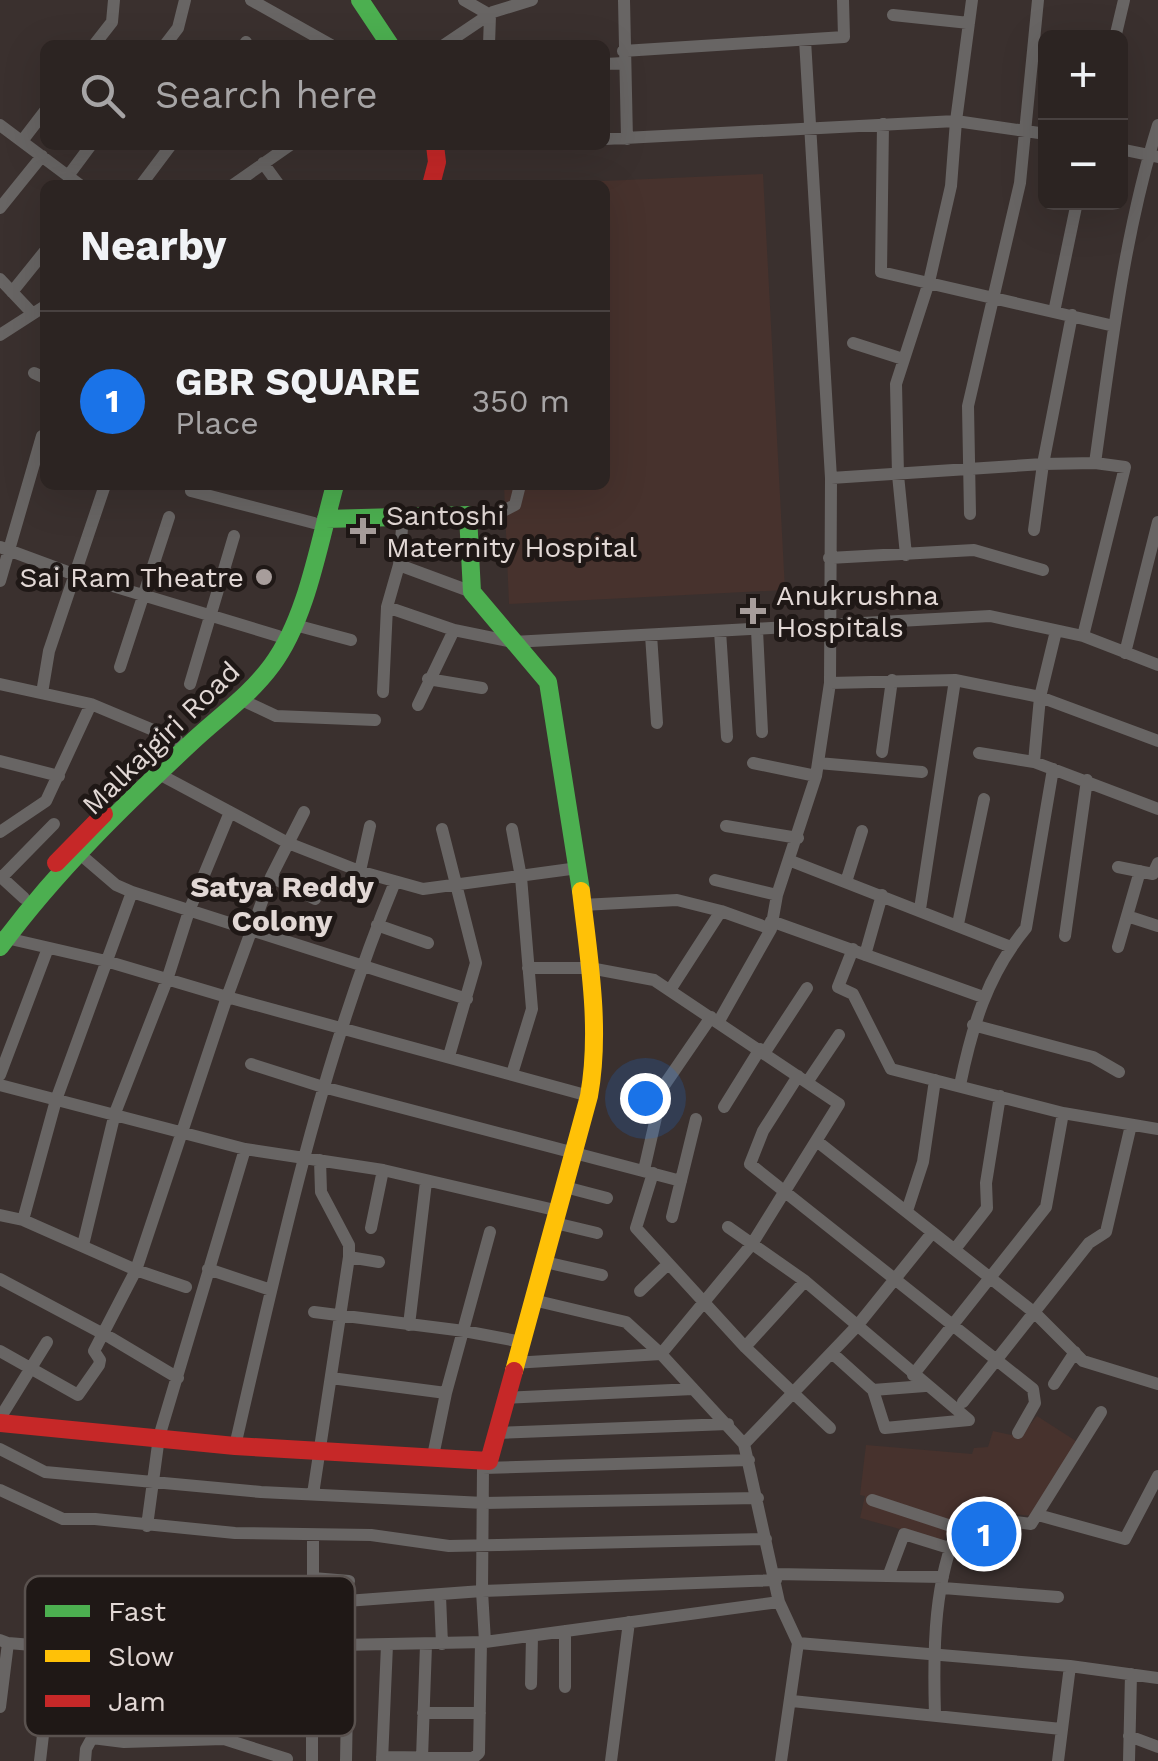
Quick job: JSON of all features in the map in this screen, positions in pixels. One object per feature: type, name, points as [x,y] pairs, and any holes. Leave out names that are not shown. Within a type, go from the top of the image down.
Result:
[{"type":"street","points":[[98,40],[112,22],[114,0]]},
{"type":"street","points":[[169,40],[178,28],[185,0]]},
{"type":"street","points":[[252,0],[322,40]]},
{"type":"street","points":[[350,0],[375,40]]},
{"type":"street","points":[[360,0],[387,40]]},
{"type":"street","points":[[464,0],[490,14]]},
{"type":"street","points":[[451,40],[490,14],[532,0]]},
{"type":"street","points":[[624,0],[627,139]]},
{"type":"street","points":[[610,62],[624,57],[844,38],[843,0]]},
{"type":"street","points":[[906,555],[898,475],[896,384],[929,282],[952,186],[972,0]]},
{"type":"street","points":[[970,514],[968,406],[1020,183],[1038,0]]},
{"type":"street","points":[[1117,30],[1124,0]]},
{"type":"street","points":[[489,40],[490,14]]},
{"type":"street","points":[[893,16],[969,23]]},
{"type":"street","points":[[805,40],[831,478],[830,683],[817,770],[777,894],[771,925],[715,1019],[663,1087],[636,1228],[745,1346],[830,1428]]},
{"type":"street","points":[[22,141],[40,118]]},
{"type":"street","points":[[610,140],[956,121],[1038,132]]},
{"type":"street","points":[[883,124],[882,272],[1114,326]]},
{"type":"street","points":[[0,125],[74,180],[89,150]]},
{"type":"street","points":[[1095,463],[1114,326],[1158,125]]},
{"type":"street","points":[[145,180],[167,150]]},
{"type":"street","points":[[241,180],[283,150]]},
{"type":"street","points":[[432,180],[441,150]]},
{"type":"street","points":[[442,180],[446,164],[443,150]]},
{"type":"street","points":[[1128,151],[1153,156]]},
{"type":"street","points":[[0,208],[42,156]]},
{"type":"street","points":[[264,164],[275,180]]},
{"type":"street","points":[[1054,312],[1074,210]]},
{"type":"street","points":[[12,292],[40,257]]},
{"type":"street","points":[[0,280],[32,314]]},
{"type":"street","points":[[0,336],[40,309]]},
{"type":"street","points":[[1034,530],[1072,316]]},
{"type":"street","points":[[852,343],[903,360]]},
{"type":"street","points":[[0,581],[5,549],[40,442]]},
{"type":"street","points":[[831,478],[1043,464],[1125,467],[1083,636]]},
{"type":"street","points":[[42,692],[49,651],[103,490]]},
{"type":"street","points":[[191,490],[320,521],[497,514],[514,505],[518,490]]},
{"type":"street","name":"Malkajgiri Road","points":[[1,937],[159,774],[242,700],[273,664],[295,624],[320,521],[323,490]]},
{"type":"street","name":"Malkajgiri Road","points":[[1,937],[24,898],[176,740],[235,691],[278,636],[334,490]]},
{"type":"street","points":[[468,515],[472,592]]},
{"type":"street","points":[[384,692],[386,607],[399,566],[403,516]]},
{"type":"street","points":[[120,667],[170,517]]},
{"type":"street","points":[[1126,653],[1158,522]]},
{"type":"street","points":[[190,684],[234,536]]},
{"type":"street","points":[[5,549],[73,574],[278,636]]},
{"type":"street","points":[[830,558],[974,550],[1043,570]]},
{"type":"street","points":[[386,1644],[382,1759],[476,1757],[481,1748],[486,1464],[545,1262],[595,1061],[590,968],[578,868],[548,682],[472,592],[399,566]]},
{"type":"street","points":[[386,607],[454,630],[513,642],[990,616],[1083,636],[1158,666]]},
{"type":"street","points":[[295,624],[351,640]]},
{"type":"street","points":[[418,704],[454,630]]},
{"type":"street","points":[[757,630],[762,732]]},
{"type":"street","points":[[1034,762],[1040,697],[1056,631]]},
{"type":"street","points":[[720,632],[727,737]]},
{"type":"street","points":[[651,635],[657,724]]},
{"type":"street","points":[[428,679],[482,688]]},
{"type":"street","points":[[882,752],[892,680]]},
{"type":"street","points":[[830,683],[955,680],[1040,697],[1158,741]]},
{"type":"street","points":[[920,909],[955,680]]},
{"type":"street","points":[[0,684],[91,704],[176,740]]},
{"type":"street","points":[[242,700],[276,716],[375,720]]},
{"type":"street","points":[[0,832],[46,801],[91,704]]},
{"type":"street","points":[[979,753],[1034,762],[1158,809]]},
{"type":"street","points":[[0,761],[58,776]]},
{"type":"street","points":[[753,763],[817,770],[922,772]]},
{"type":"street","points":[[960,1085],[973,1025],[984,997],[1026,928],[1053,769]]},
{"type":"street","points":[[159,774],[288,843],[423,890],[578,868]]},
{"type":"street","points":[[1065,936],[1087,780]]},
{"type":"street","points":[[958,924],[984,799]]},
{"type":"street","points":[[83,1245],[115,1112],[167,980],[188,911],[230,812]]},
{"type":"street","points":[[0,1351],[78,1395],[100,1366],[94,1351],[136,1270],[180,1131],[271,877],[304,812]]},
{"type":"street","points":[[24,898],[1,877],[54,824]]},
{"type":"street","points":[[360,871],[370,826]]},
{"type":"street","points":[[726,826],[798,838]]},
{"type":"street","points":[[512,828],[521,877],[532,1009],[512,1074]]},
{"type":"street","points":[[442,829],[476,963],[448,1056]]},
{"type":"street","points":[[846,882],[862,832]]},
{"type":"street","points":[[82,855],[116,885],[132,892],[467,999]]},
{"type":"street","points":[[790,861],[1011,947]]},
{"type":"street","points":[[1118,867],[1153,874],[1158,862]]},
{"type":"street","points":[[1118,948],[1140,871]]},
{"type":"street","points":[[271,877],[316,899]]},
{"type":"street","points":[[715,880],[777,894]]},
{"type":"street","points":[[235,1446],[323,1087],[361,965],[395,882]]},
{"type":"street","points":[[23,1220],[56,1100],[132,892]]},
{"type":"street","points":[[882,896],[859,952],[838,987],[853,994],[891,1069],[1064,1114],[1158,1129]]},
{"type":"street","points":[[582,905],[677,900],[721,910],[859,952],[984,997]]},
{"type":"street","points":[[670,990],[721,910]]},
{"type":"street","points":[[1127,916],[1158,926]]},
{"type":"street","points":[[377,924],[428,943]]},
{"type":"street","points":[[1,937],[106,961],[227,998],[589,1096]]},
{"type":"street","points":[[0,1075],[48,948]]},
{"type":"street","points":[[513,1363],[661,1354],[752,1244],[839,1104],[654,980],[590,968],[528,968]]},
{"type":"street","points":[[724,1106],[807,988]]},
{"type":"street","points":[[973,1025],[1092,1057],[1119,1072]]},
{"type":"street","points":[[839,1035],[763,1131],[750,1164],[1035,1392],[1034,1403],[1018,1433]]},
{"type":"street","points":[[251,1064],[323,1087],[680,1181]]},
{"type":"street","points":[[907,1211],[923,1162],[935,1080]]},
{"type":"street","points":[[0,1084],[246,1149],[383,1170],[557,1217],[597,1233]]},
{"type":"street","points":[[955,1249],[987,1208],[986,1183],[1000,1096]]},
{"type":"street","points":[[914,1375],[1046,1207],[1064,1114]]},
{"type":"street","points":[[672,1217],[696,1119]]},
{"type":"street","points":[[964,1402],[1089,1243],[1106,1232],[1131,1125]]},
{"type":"street","points":[[818,1142],[1036,1314],[1092,1366],[1158,1384]]},
{"type":"street","points":[[147,1526],[159,1438],[246,1149]]},
{"type":"street","points":[[313,1494],[349,1257],[349,1245],[321,1192],[320,1160]]},
{"type":"street","points":[[371,1228],[383,1170]]},
{"type":"street","points":[[409,1325],[426,1182]]},
{"type":"street","points":[[564,1187],[607,1198]]},
{"type":"street","points":[[0,1215],[23,1220],[136,1270],[186,1287]]},
{"type":"street","points":[[728,1226],[805,1282],[970,1420],[884,1428],[873,1390],[832,1353]]},
{"type":"street","points":[[433,1456],[490,1232]]},
{"type":"street","points":[[744,1444],[857,1326],[932,1232]]},
{"type":"street","points":[[349,1257],[380,1262]]},
{"type":"street","points":[[545,1262],[602,1275]]},
{"type":"street","points":[[640,1290],[668,1264]]},
{"type":"street","points":[[208,1270],[271,1290]]},
{"type":"street","points":[[0,1278],[178,1378]]},
{"type":"street","points":[[745,1346],[805,1282]]},
{"type":"street","points":[[534,1300],[626,1322],[744,1444],[780,1602],[798,1643],[781,1761]]},
{"type":"street","points":[[314,1312],[522,1342]]},
{"type":"street","points":[[47,1342],[3,1422],[0,1446],[45,1472],[313,1494],[484,1503],[758,1498]]},
{"type":"street","points":[[1054,1384],[1074,1352]]},
{"type":"street","points":[[331,1378],[446,1393]]},
{"type":"street","points":[[873,1390],[925,1386]]},
{"type":"street","points":[[504,1398],[693,1388]]},
{"type":"street","points":[[934,1716],[934,1655],[943,1583],[949,1548],[964,1515],[1031,1524],[1101,1412]]},
{"type":"street","points":[[3,1422],[235,1446],[433,1456],[486,1464],[749,1460]]},
{"type":"street","points":[[498,1433],[728,1424]]},
{"type":"street","points":[[1038,1515],[1125,1539],[1158,1476]]},
{"type":"street","points":[[0,1490],[63,1519],[235,1533],[371,1534],[449,1546],[766,1539]]},
{"type":"street","points":[[872,1500],[957,1528]]},
{"type":"street","points":[[888,1574],[904,1534],[949,1548]]},
{"type":"street","points":[[312,1535],[314,1576]]},
{"type":"street","points":[[355,1602],[482,1592],[888,1574],[1058,1597]]},
{"type":"street","points":[[440,1596],[442,1644]]},
{"type":"street","points":[[355,1644],[483,1642],[780,1602]]},
{"type":"street","points":[[610,1761],[629,1622]]},
{"type":"street","points":[[565,1631],[565,1687]]},
{"type":"street","points":[[531,1684],[532,1636]]},
{"type":"street","points":[[0,1707],[4,1641]]},
{"type":"street","points":[[798,1643],[1070,1666],[1158,1678]]},
{"type":"street","points":[[422,1758],[426,1644]]},
{"type":"street","points":[[1058,1761],[1070,1666]]},
{"type":"street","points":[[1129,1761],[1131,1674]]},
{"type":"street","points":[[792,1700],[1060,1729]]},
{"type":"street","points":[[423,1713],[480,1713]]},
{"type":"street","points":[[40,1761],[43,1736]]},
{"type":"street","points":[[312,1761],[313,1736]]},
{"type":"street","points":[[346,1736],[346,1761]]},
{"type":"street","points":[[1130,1736],[1158,1747]]},
{"type":"street","points":[[85,1761],[92,1738],[124,1742],[224,1739],[286,1759]]},
{"type":"shaded area","points":[[763,174],[785,590],[509,604],[504,490],[610,490],[610,181]]},
{"type":"shaded area","points":[[1037,1416],[1079,1443],[1031,1516],[958,1507],[943,1541],[860,1518],[865,1496],[860,1495],[866,1445],[972,1454],[974,1448],[988,1447],[993,1431],[1020,1437]]},
{"type":"traffic: fast","points":[[360,0],[387,40]]},
{"type":"traffic: fast","points":[[0,947],[92,839],[272,665],[303,602],[334,490]]},
{"type":"traffic: fast","points":[[326,519],[468,515],[472,592],[548,682],[581,891]]},
{"type":"traffic: slow","points":[[514,1371],[589,1096],[594,1020],[581,891]]},
{"type":"traffic: jam","points":[[432,180],[436,150]]},
{"type":"traffic: jam","points":[[56,863],[104,814]]},
{"type":"traffic: jam","points":[[0,1423],[235,1446],[489,1461],[514,1371]]},
{"type":"place","name":"Santoshi Maternity Hospital","points":[[363,531]]},
{"type":"place","name":"Sai Ram Theatre","points":[[264,577]]},
{"type":"place","name":"Anukrushna Hospitals","points":[[753,611]]},
{"type":"place","name":"GBR SQUARE","points":[[984,1534]]},
{"type":"district","name":"Satya Reddy Colony","points":[[282,903]]}]
